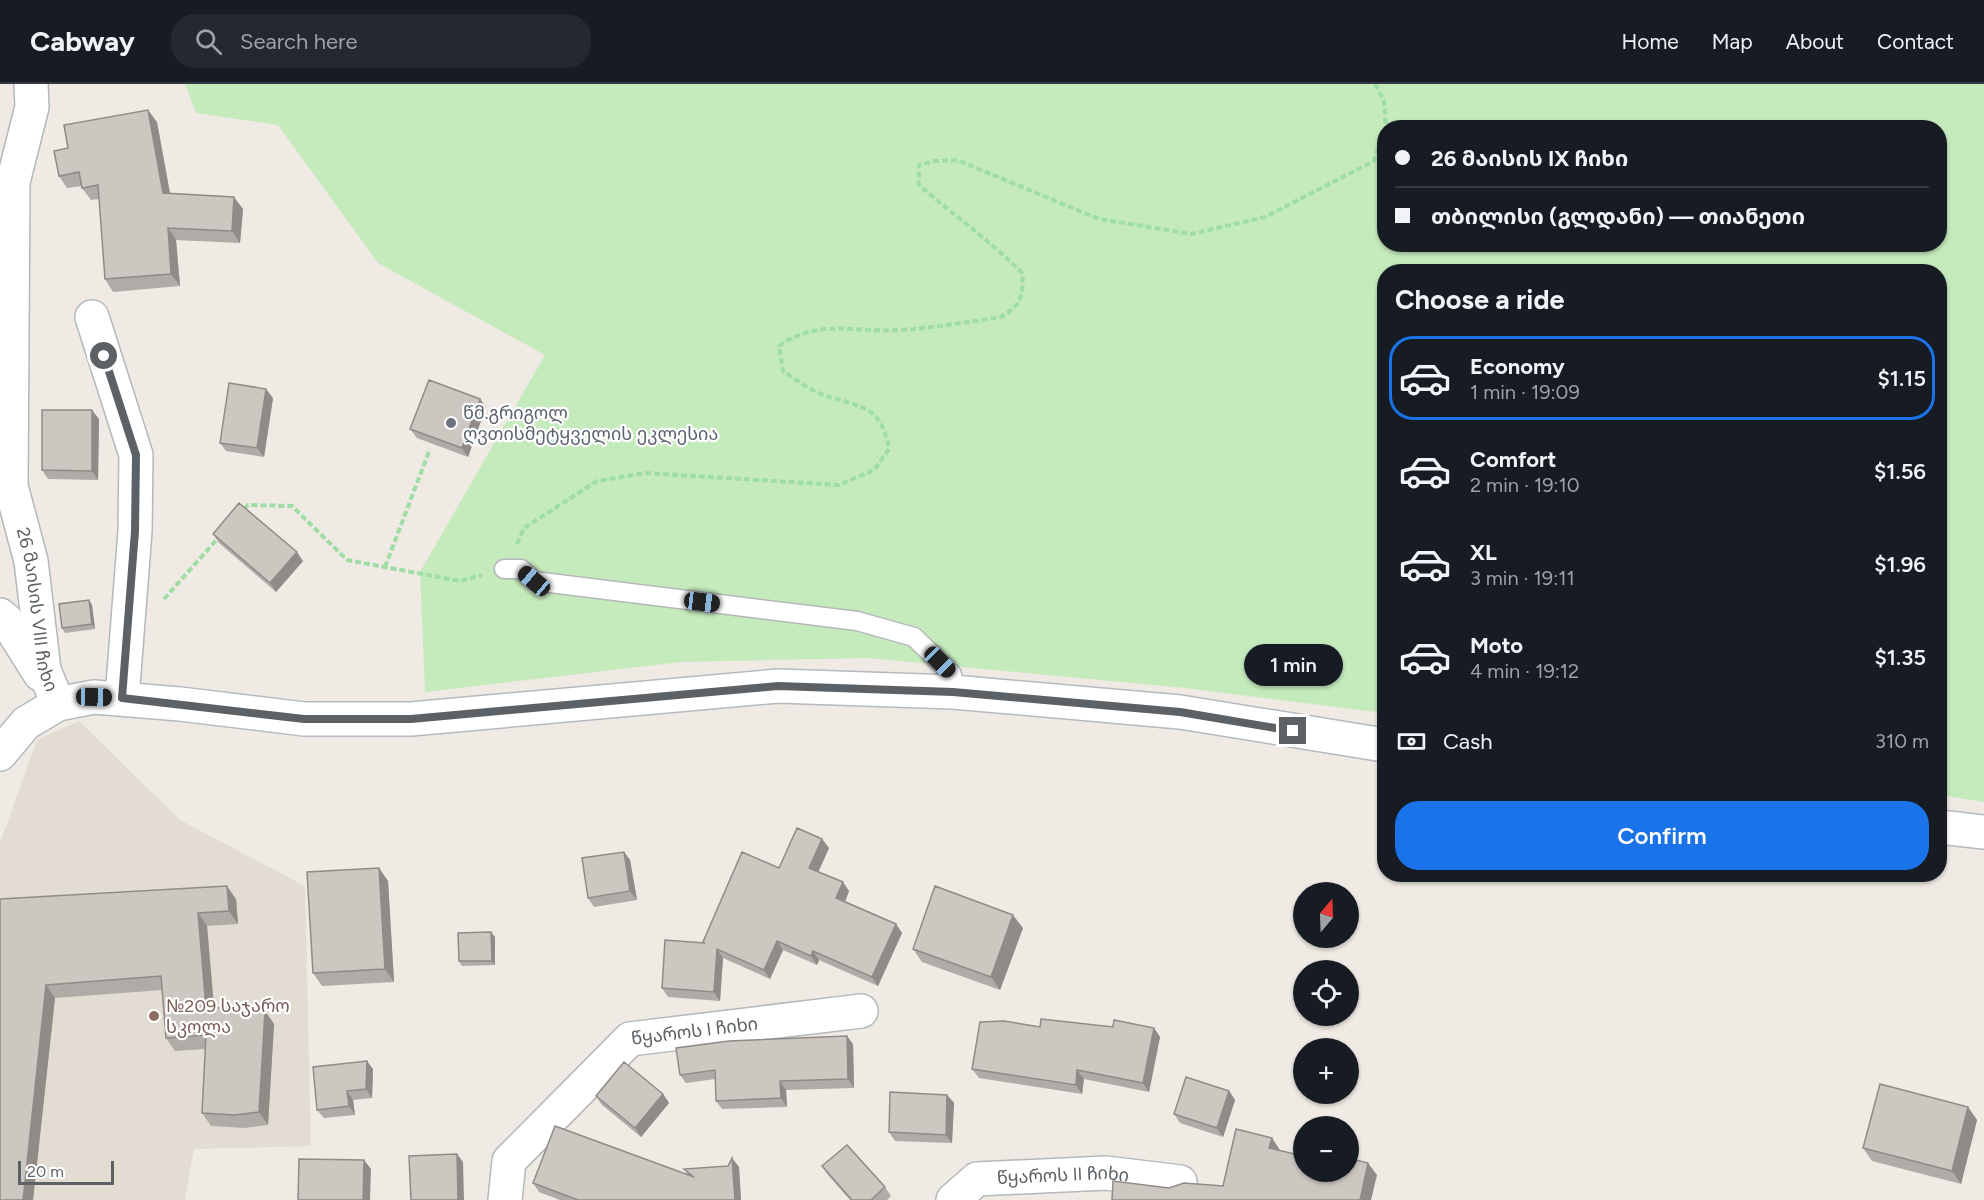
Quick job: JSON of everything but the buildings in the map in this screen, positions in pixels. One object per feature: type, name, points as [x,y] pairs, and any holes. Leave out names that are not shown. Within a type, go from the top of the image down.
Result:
[{"type":"street","name":"26 მაისის VIII ჩიხი","points":[[31,84],[32,107],[13,182],[11,486],[31,561],[44,670],[58,704]]},
{"type":"street","points":[[92,317],[136,455],[135,531],[122,698]]},
{"type":"street","points":[[0,615],[6,620],[58,704]]},
{"type":"street","points":[[0,754],[26,723],[58,704],[94,697],[122,698],[304,719],[411,719],[778,686],[953,692],[1180,712],[1377,744]]},
{"type":"street","points":[[1947,828],[1984,832]]},
{"type":"street","name":"წყაროს I ჩიხი","points":[[505,1200],[509,1161],[630,1039],[861,1011]]},
{"type":"street","name":"წყაროს II ჩიხი","points":[[953,1200],[977,1179],[1106,1173],[1180,1182]]},
{"type":"lane","points":[[512,569],[534,581],[857,621],[914,637],[952,675],[953,692]]},
{"type":"path","points":[[1375,84],[1384,101],[1385,120]]},
{"type":"path","points":[[240,514],[248,505],[292,506],[347,560],[460,581],[512,569],[514,550],[524,528],[597,481],[646,473],[838,485],[874,470],[889,449],[886,430],[874,415],[858,405],[817,393],[783,371],[779,346],[794,335],[815,328],[899,330],[1001,317],[1014,309],[1022,296],[1023,274],[1002,253],[960,221],[920,185],[920,165],[935,161],[957,160],[1099,219],[1192,234],[1265,218],[1374,161],[1377,152]]},
{"type":"path","points":[[385,567],[430,449]]},
{"type":"path","points":[[125,642],[225,531]]},
{"type":"shaded area","name":"№209 საჯარო სკოლა","points":[[79,721],[180,820],[305,886],[311,1146],[194,1149],[185,1200],[0,1200],[0,843],[37,740]]},
{"type":"green space","points":[[185,84],[1984,84],[1984,802],[1947,796],[1947,264],[1377,264],[1377,712],[1185,688],[868,658],[681,662],[425,692],[420,572],[545,355],[378,263],[278,125],[196,113]]},
{"type":"place","name":"წმ.გრიგოლ ღვთისმეტყველის ეკლესია","points":[[451,423]]},
{"type":"place","name":"№209 საჯარო სკოლა","points":[[154,1016]]},
{"type":"route","points":[[104,356],[136,455],[135,531],[122,698],[304,719],[411,719],[778,686],[953,692],[1180,712],[1293,731]]}]
